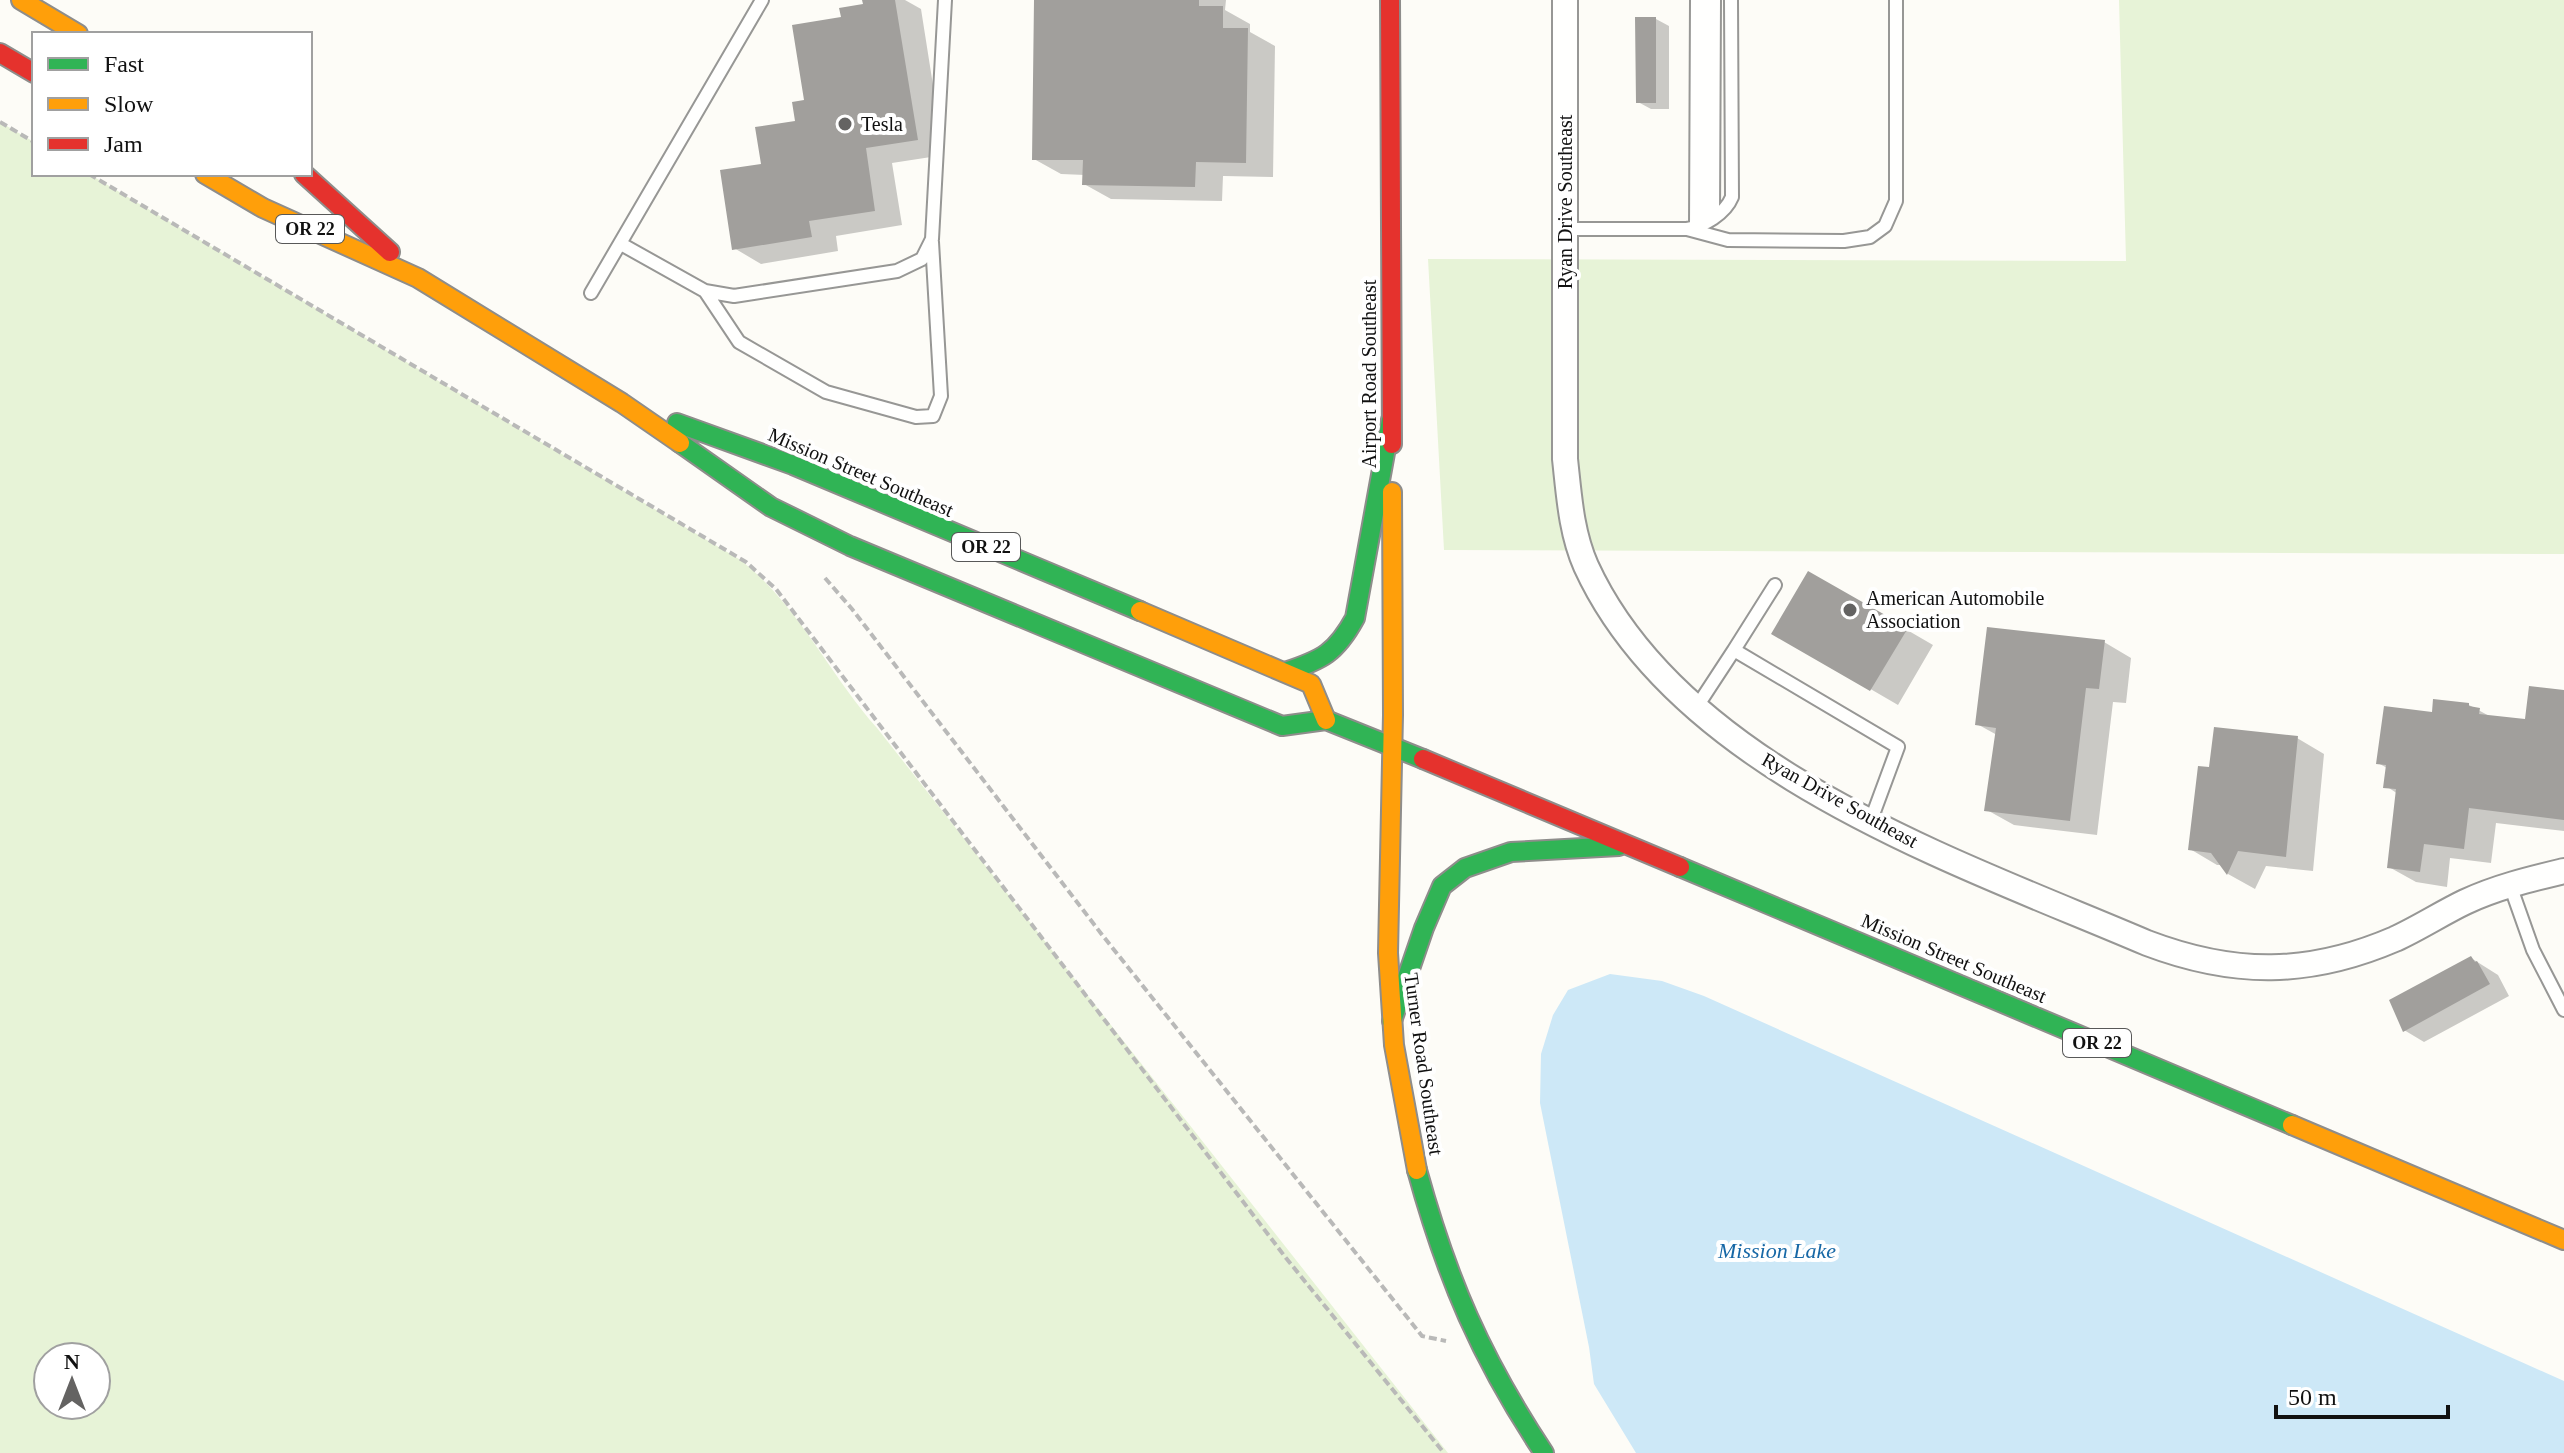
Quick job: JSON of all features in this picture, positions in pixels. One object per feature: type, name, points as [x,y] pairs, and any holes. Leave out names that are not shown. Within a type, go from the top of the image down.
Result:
[{"type":"main road","points":[[21,0],[75,32]]},
{"type":"main road","name":"Airport Road Southeast","points":[[1390,0],[1392,748]]},
{"type":"main road","points":[[0,53],[32,72]]},
{"type":"main road","name":"Mission Street Southeast","points":[[208,176],[263,208],[418,278],[622,403],[771,507],[850,546],[1282,726],[1326,720],[1630,845],[2564,1240]]},
{"type":"main road","name":"Mission Street Southeast","points":[[306,176],[418,278]]},
{"type":"main road","name":"Mission Street Southeast","points":[[622,403],[793,465],[1285,672],[1311,684],[1326,720]]},
{"type":"main road","points":[[1285,672],[1329,656],[1342,643],[1355,618],[1391,420]]},
{"type":"main road","name":"Turner Road Southeast","points":[[1392,748],[1389,979],[1406,1128],[1422,1193],[1452,1283],[1479,1349],[1517,1416],[1544,1453]]},
{"type":"main road","name":"OR 22","points":[[1392,1021],[1442,886],[1465,868],[1511,852],[1630,845]]},
{"type":"street","name":"Ryan Drive Southeast","points":[[1565,0],[1565,459],[1570,511],[1586,565],[1641,654],[1719,729],[1817,793],[1934,851],[2134,938],[2182,956],[2215,964],[2296,967],[2344,958],[2396,939],[2467,901],[2510,885],[2564,871]]},
{"type":"lane","points":[[591,293],[762,0]]},
{"type":"lane","points":[[705,291],[739,342],[826,392],[916,417],[933,416],[941,396],[932,239],[945,0]]},
{"type":"lane","points":[[1697,0],[1704,222]]},
{"type":"lane","points":[[1704,222],[1705,0]]},
{"type":"lane","points":[[1704,222],[1714,0]]},
{"type":"lane","points":[[1704,222],[1722,0]]},
{"type":"lane","points":[[1565,229],[1704,222],[1732,197],[1731,0]]},
{"type":"lane","points":[[1704,222],[1728,240],[1844,241],[1870,237],[1885,226],[1896,201],[1896,0]]},
{"type":"lane","points":[[621,244],[705,291],[734,296],[897,271],[922,259],[932,239]]},
{"type":"lane","points":[[1696,708],[1775,585]]},
{"type":"lane","points":[[1734,650],[1898,747],[1871,820]]},
{"type":"lane","points":[[2510,885],[2533,950],[2564,1010]]},
{"type":"path","points":[[0,122],[32,141]]},
{"type":"path","points":[[92,176],[746,562],[776,589],[1286,1258],[1444,1453]]},
{"type":"path","points":[[825,578],[1103,936],[1422,1336],[1479,1349]]},
{"type":"green space","points":[[2119,0],[2564,0],[2564,554],[1444,550],[1428,259],[2126,261]]},
{"type":"green space","points":[[0,122],[32,141],[32,176],[92,176],[739,559],[778,596],[877,728],[1448,1453],[0,1453]]},
{"type":"water","name":"Mission Lake","points":[[1610,974],[1662,981],[1704,996],[2564,1381],[2564,1453],[1636,1453],[1594,1384],[1540,1103],[1541,1054],[1553,1015],[1568,990]]},
{"type":"building","name":"Tesla","points":[[862,0],[895,0],[918,140],[866,148],[875,211],[809,221],[812,237],[732,250],[720,170],[761,164],[755,127],[795,121],[792,102],[804,100],[792,25],[841,17],[839,8],[863,4]]},
{"type":"building","points":[[1034,0],[1199,0],[1199,6],[1223,6],[1223,28],[1248,28],[1246,163],[1196,162],[1195,187],[1082,185],[1083,160],[1032,160]]},
{"type":"building","points":[[1635,17],[1656,17],[1656,103],[1636,103]]},
{"type":"building","points":[[1808,571],[1908,628],[1870,691],[1771,634]]},
{"type":"building","points":[[1987,627],[2105,640],[2099,689],[2086,688],[2070,821],[1984,811],[1996,728],[1975,725]]},
{"type":"building","points":[[2529,686],[2564,690],[2564,820],[2469,808],[2464,849],[2424,844],[2420,872],[2387,868],[2396,789],[2383,788],[2386,765],[2376,764],[2384,706],[2432,712],[2433,699],[2469,703],[2469,706],[2480,708],[2479,714],[2525,719]]},
{"type":"building","points":[[2214,727],[2298,736],[2286,857],[2238,851],[2227,875],[2211,853],[2188,850],[2198,766],[2209,767]]},
{"type":"building","points":[[2471,956],[2490,984],[2403,1032],[2389,1000]]},
{"type":"traffic: fast","points":[[1285,672],[1327,654],[1341,640],[1355,618],[1391,420]]},
{"type":"traffic: fast","points":[[677,423],[793,465],[1140,611]]},
{"type":"traffic: fast","points":[[680,443],[771,507],[850,546],[1282,726],[1326,720],[1423,759]]},
{"type":"traffic: fast","points":[[1392,1021],[1442,886],[1465,868],[1511,852],[1619,846]]},
{"type":"traffic: fast","points":[[1680,867],[2292,1125]]},
{"type":"traffic: fast","points":[[1417,1170],[1428,1210],[1468,1317],[1502,1384],[1544,1453]]},
{"type":"traffic: slow","points":[[21,0],[75,32]]},
{"type":"traffic: slow","points":[[208,176],[263,208],[418,278],[622,403],[680,443]]},
{"type":"traffic: slow","points":[[1392,492],[1393,715],[1388,953],[1394,1045],[1417,1170]]},
{"type":"traffic: slow","points":[[1140,611],[1311,684],[1326,720]]},
{"type":"traffic: slow","points":[[2292,1125],[2564,1240]]},
{"type":"traffic: jam","points":[[1390,0],[1392,444]]},
{"type":"traffic: jam","points":[[0,53],[32,72]]},
{"type":"traffic: jam","points":[[306,176],[390,252]]},
{"type":"traffic: jam","points":[[1423,759],[1680,867]]},
{"type":"place","name":"Tesla","points":[[845,124]]},
{"type":"place","name":"American Automobile Association","points":[[1850,610]]}]
